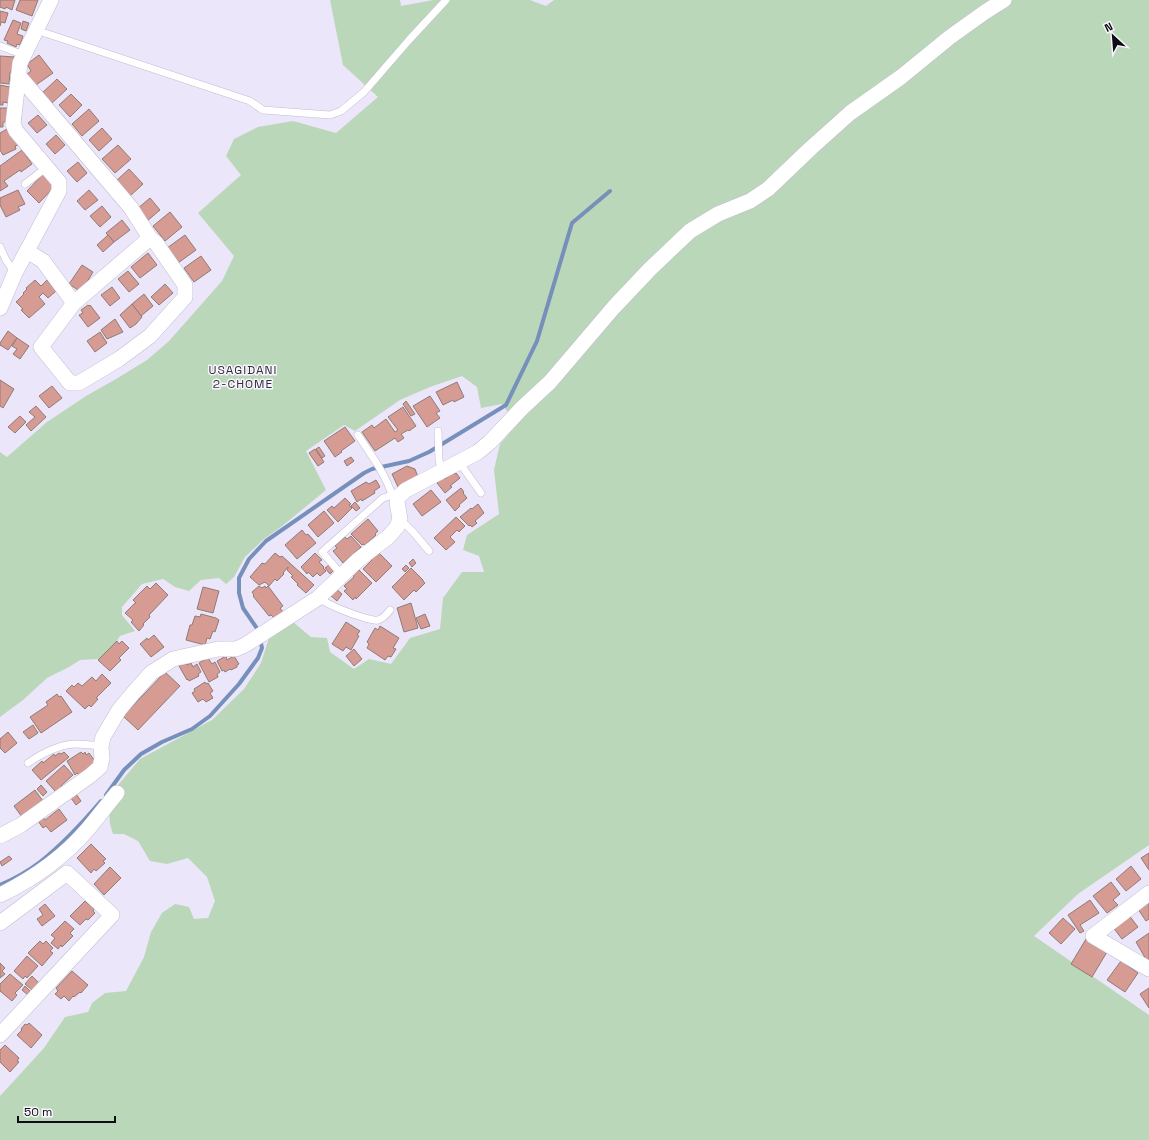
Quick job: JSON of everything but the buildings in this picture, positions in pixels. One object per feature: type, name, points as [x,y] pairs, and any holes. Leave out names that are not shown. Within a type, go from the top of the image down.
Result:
[{"type":"street","points":[[0,308],[15,273],[59,191],[59,182],[16,130],[13,124],[20,63],[51,0]]},
{"type":"street","points":[[0,836],[21,825],[100,767],[103,737],[120,710],[151,673],[173,659],[218,650],[236,649],[245,645],[318,598],[358,560],[388,537],[397,527],[400,519],[395,496],[478,452],[490,442],[522,408],[550,382],[624,296],[690,231],[718,214],[750,201],[768,189],[850,113],[894,82],[950,37],[1004,0]]},
{"type":"street","points":[[19,76],[131,208],[150,238],[156,244],[185,285],[185,297],[150,336],[119,359],[79,383],[70,383],[41,347],[74,304],[150,238]]},
{"type":"street","points":[[27,252],[43,261],[74,304]]},
{"type":"street","points":[[0,895],[35,876],[63,855],[88,830],[117,793]]},
{"type":"street","points":[[0,923],[67,873],[112,915],[0,1035]]},
{"type":"street","points":[[1149,893],[1093,936],[1149,969]]},
{"type":"lane","points":[[36,30],[250,101],[263,110],[330,115],[341,111],[364,92],[446,0]]},
{"type":"lane","points":[[0,46],[24,55]]},
{"type":"lane","points":[[25,184],[47,167]]},
{"type":"lane","points":[[0,247],[6,260],[15,273]]},
{"type":"lane","points":[[438,431],[438,460],[442,471]]},
{"type":"lane","points":[[342,575],[322,552],[383,498],[395,496],[376,462],[358,435]]},
{"type":"lane","points":[[459,462],[481,493]]},
{"type":"lane","points":[[400,519],[429,551]]},
{"type":"lane","points":[[318,598],[329,605],[348,613],[371,620],[377,620],[386,615],[390,610]]},
{"type":"lane","points":[[28,763],[38,756],[53,749],[73,744],[101,746]]},
{"type":"green space","points":[[330,0],[400,0],[401,6],[433,0],[530,0],[546,6],[554,0],[1149,0],[1149,845],[1078,894],[1034,936],[1149,1015],[1149,1140],[0,1140],[0,1096],[44,1048],[65,1017],[88,1012],[92,1003],[105,993],[126,991],[144,957],[151,932],[162,913],[175,904],[189,907],[194,919],[208,918],[215,901],[207,877],[188,858],[167,864],[150,861],[138,841],[124,834],[113,834],[110,824],[108,797],[140,759],[212,720],[244,689],[261,663],[269,638],[293,622],[311,637],[327,638],[330,652],[354,669],[369,659],[391,664],[410,638],[440,629],[443,598],[462,572],[484,572],[479,556],[463,550],[467,535],[499,514],[494,470],[500,444],[517,425],[502,404],[481,408],[477,387],[462,376],[430,387],[400,400],[355,431],[344,425],[306,451],[326,490],[264,539],[245,557],[234,577],[226,584],[219,578],[201,580],[189,591],[175,587],[163,579],[142,584],[122,607],[122,615],[135,631],[120,636],[109,652],[98,659],[80,660],[47,678],[23,700],[0,717],[0,452],[7,457],[47,422],[86,396],[147,360],[169,341],[222,281],[234,256],[198,213],[241,175],[226,156],[234,139],[258,127],[293,121],[336,133],[378,97],[343,65]]},
{"type":"waterway","points":[[259,632],[243,608],[239,593],[239,578],[249,559],[266,541],[364,473],[372,469],[409,461],[429,452],[506,405],[537,341],[572,223],[610,191]]},
{"type":"waterway","points":[[106,795],[124,770],[141,754],[162,742],[192,729],[210,716],[239,684],[258,658],[262,648],[260,639]]},
{"type":"waterway","points":[[0,885],[26,872],[57,848],[101,801]]},
{"type":"district","name":"USAGIDANI 2-CHOME","points":[[243,377]]}]
